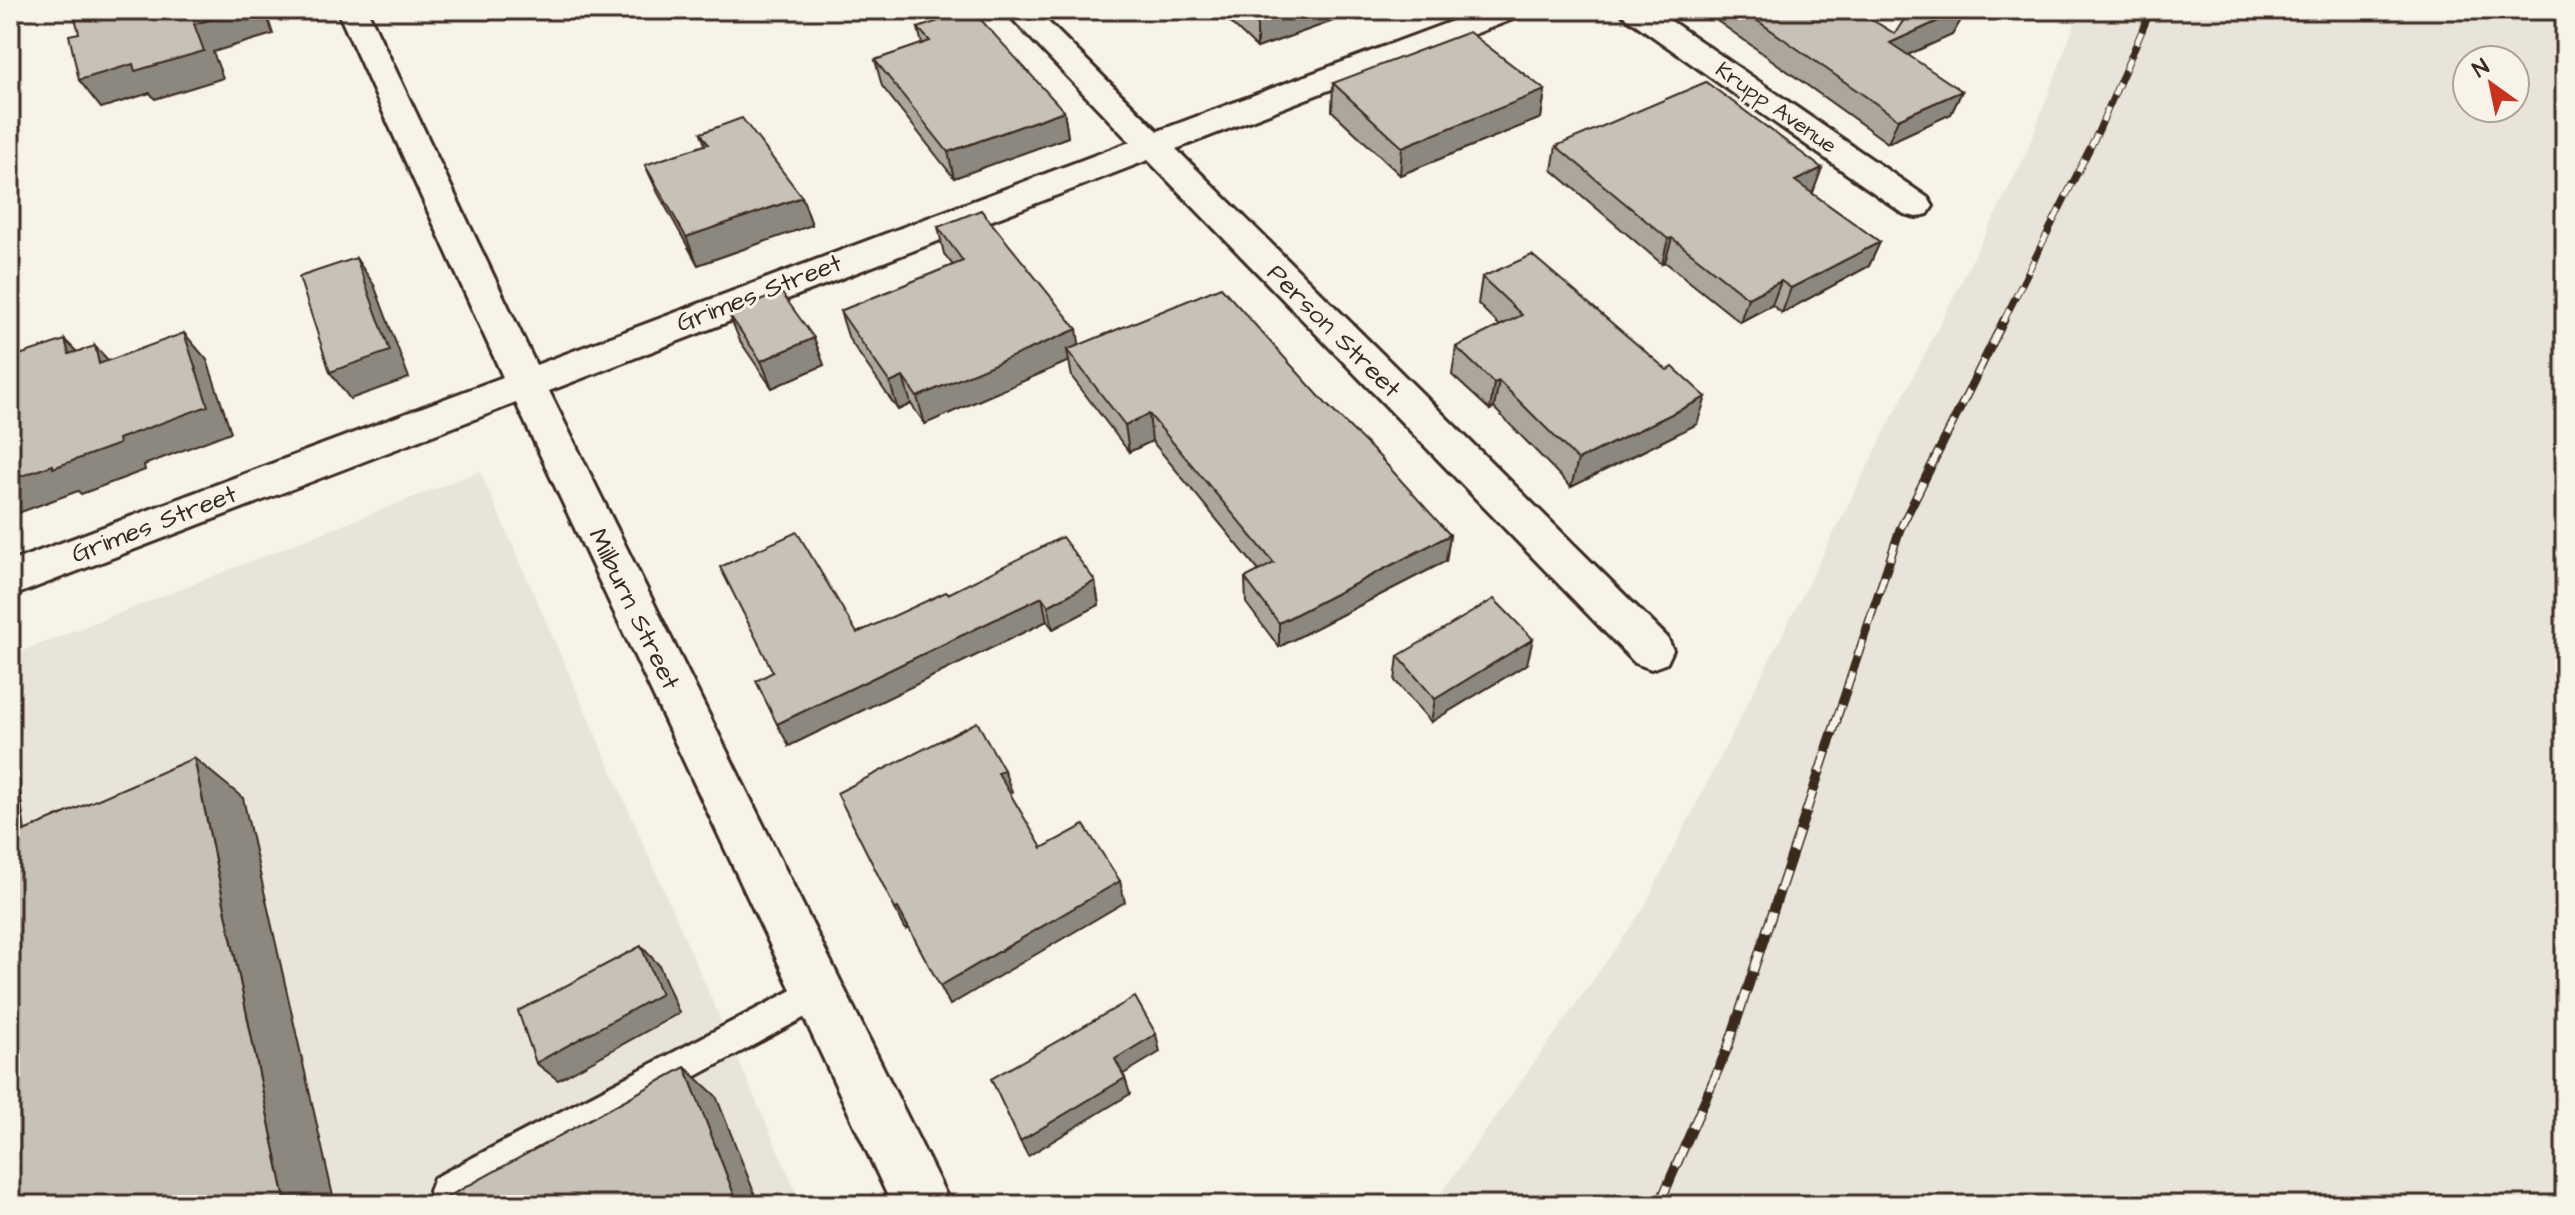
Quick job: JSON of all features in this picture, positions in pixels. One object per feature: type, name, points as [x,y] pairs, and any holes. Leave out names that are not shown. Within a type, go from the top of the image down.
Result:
[{"type":"street","name":"Milburn Street","points":[[352,10],[525,382],[922,1205]]},
{"type":"street","name":"Person Street","points":[[1019,10],[1651,650]]},
{"type":"street","name":"Grimes Street","points":[[10,580],[1510,10]]},
{"type":"street","name":"Krupp Avenue","points":[[1635,10],[1916,206]]},
{"type":"lane","points":[[447,1191],[819,992]]},
{"type":"shaded area","points":[[2080,10],[2565,10],[2565,1205],[1433,1205],[1642,911],[2025,156]]},
{"type":"shaded area","points":[[480,471],[802,1205],[10,1205],[10,656]]},
{"type":"building","points":[[73,10],[245,10],[194,24],[204,51],[135,71],[133,64],[79,80],[69,35],[79,33]]},
{"type":"building","points":[[970,10],[1064,111],[948,152],[875,60],[930,41],[918,28]]},
{"type":"building","points":[[1244,10],[1292,10],[1257,22]]},
{"type":"building","points":[[1742,10],[1856,10],[1895,34],[1910,10],[1962,10],[1890,43],[1962,91],[1898,119]]},
{"type":"building","points":[[1469,32],[1545,90],[1402,147],[1333,83]]},
{"type":"building","points":[[1706,82],[1822,168],[1795,181],[1880,242],[1791,288],[1781,281],[1748,298],[1672,238],[1668,239],[1556,146]]},
{"type":"building","points":[[742,118],[802,197],[686,237],[645,165],[708,144],[701,133]]},
{"type":"building","points":[[981,210],[1077,329],[917,397],[903,377],[890,383],[840,311],[963,261],[938,227]]},
{"type":"building","points":[[1532,255],[1667,370],[1673,367],[1706,397],[1578,460],[1499,381],[1494,383],[1456,347],[1522,315],[1482,277]]},
{"type":"building","points":[[356,258],[390,351],[330,372],[299,277]]},
{"type":"building","points":[[1221,287],[1450,535],[1279,623],[1245,578],[1274,563],[1149,414],[1125,425],[1067,350]]},
{"type":"building","points":[[781,292],[814,338],[761,361],[729,314]]},
{"type":"building","points":[[184,333],[208,406],[118,439],[119,444],[10,480],[10,358],[65,340],[69,354],[95,346],[99,364]]},
{"type":"building","points":[[797,532],[857,633],[946,592],[948,594],[1062,537],[1095,581],[1048,606],[1042,597],[777,724],[756,681],[773,672],[720,567]]},
{"type":"building","points":[[1494,599],[1533,639],[1435,699],[1398,656]]},
{"type":"building","points":[[977,722],[1004,770],[998,773],[1042,848],[1084,825],[1120,881],[940,986],[898,908],[895,909],[837,793]]},
{"type":"building","points":[[194,758],[286,1205],[10,1205],[10,837]]},
{"type":"building","points":[[641,946],[661,994],[536,1063],[518,1011]]},
{"type":"building","points":[[1135,997],[1156,1034],[1115,1059],[1125,1078],[1020,1141],[991,1079]]},
{"type":"building","points":[[685,1067],[738,1205],[433,1205]]},
{"type":"railway","points":[[2004,320],[2098,132],[2151,10]]},
{"type":"railway","points":[[1836,721],[1900,529],[2004,320]]},
{"type":"railway","points":[[1659,1205],[1728,1047],[1837,719]]}]
